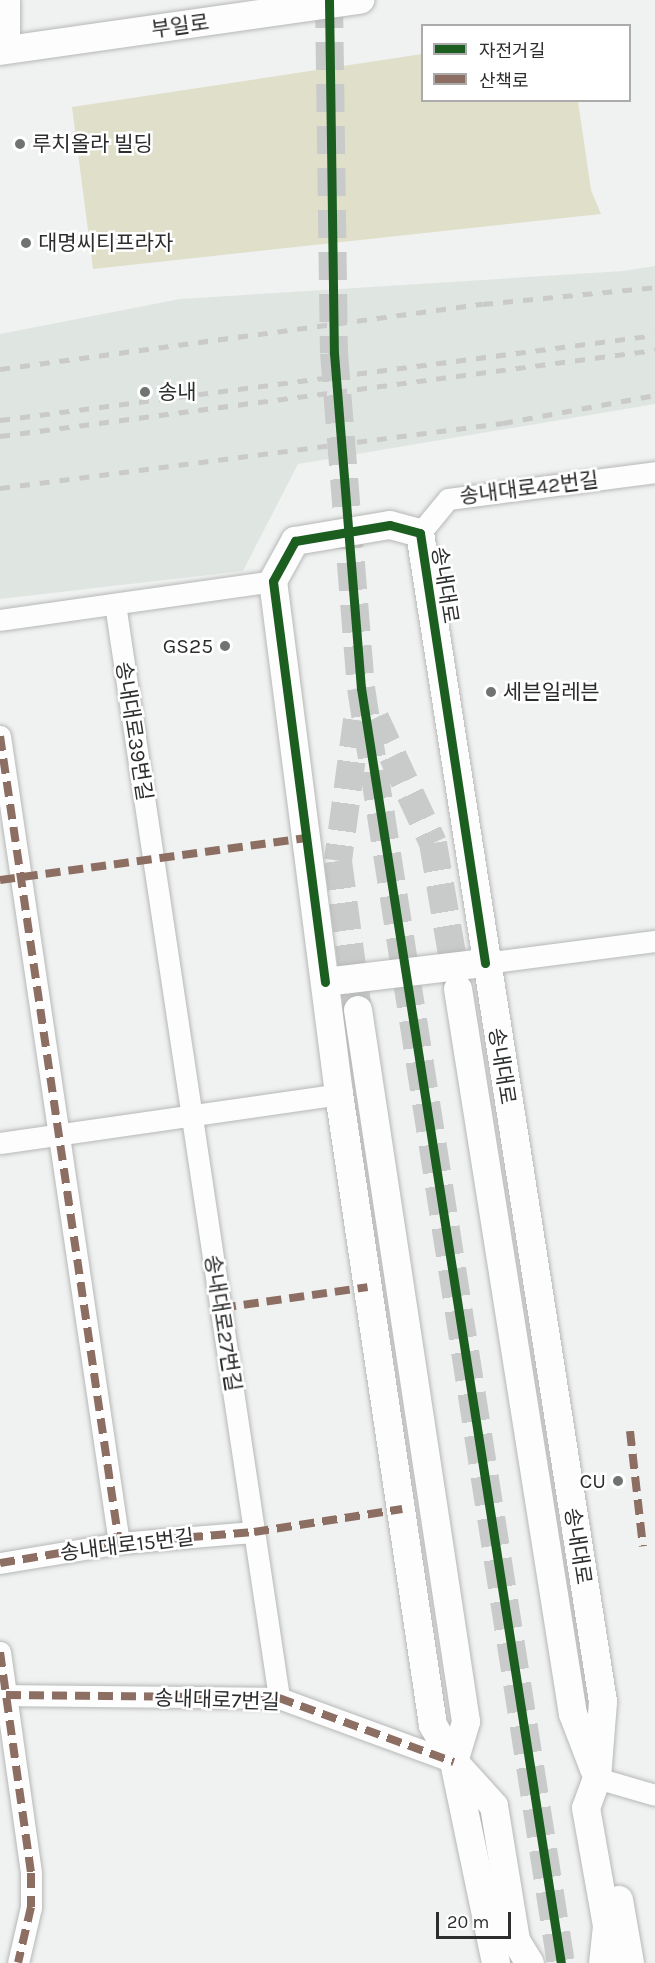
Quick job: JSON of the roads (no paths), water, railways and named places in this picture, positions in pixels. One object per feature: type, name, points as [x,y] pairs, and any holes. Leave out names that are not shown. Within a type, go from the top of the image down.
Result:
[{"type":"street","points":[[4,50],[9,0]]},
{"type":"street","name":"부일로","points":[[4,50],[329,2],[360,0]]},
{"type":"street","name":"송내대로42번길","points":[[420,533],[448,499],[655,471]]},
{"type":"street","name":"송내대로","points":[[273,581],[295,542],[390,525],[420,533],[485,963],[603,1702],[597,1778]]},
{"type":"street","points":[[0,620],[273,581],[339,1094],[433,1725],[454,1762],[494,1806],[516,1941],[530,1963]]},
{"type":"street","name":"송내대로39번길","points":[[115,604],[153,858]]},
{"type":"street","points":[[0,736],[119,1543]]},
{"type":"street","name":"송내대로27번길","points":[[153,858],[279,1698]]},
{"type":"street","points":[[325,982],[655,941]]},
{"type":"street","name":"송내대로","points":[[458,989],[573,1714],[597,1778],[630,1963]]},
{"type":"street","points":[[358,1010],[466,1722],[454,1762],[495,1963]]},
{"type":"street","points":[[0,1143],[339,1094]]},
{"type":"street","name":"송내대로15번길","points":[[0,1563],[119,1543],[254,1532]]},
{"type":"street","points":[[0,1652],[32,1874],[31,1907],[18,1963]]},
{"type":"street","name":"송내대로7번길","points":[[6,1695],[279,1698],[454,1762]]},
{"type":"street","points":[[603,1963],[607,1926],[586,1808],[597,1778],[655,1795]]},
{"type":"tunnel","points":[[329,0],[334,353],[361,688],[561,1963]]},
{"type":"tunnel","points":[[375,718],[433,843],[458,989]]},
{"type":"tunnel","points":[[357,720],[338,861],[358,1010]]},
{"type":"railway","points":[[0,369],[483,304],[655,287]]},
{"type":"railway","points":[[0,420],[655,335]]},
{"type":"railway","points":[[0,436],[655,350]]},
{"type":"railway","points":[[0,488],[503,423],[655,395]]},
{"type":"place","name":"루치올라 빌딩","points":[[20,144]]},
{"type":"place","name":"대명씨티프라자","points":[[26,243]]},
{"type":"place","name":"송내","points":[[145,392]]},
{"type":"place","name":"GS25","points":[[225,646]]},
{"type":"place","name":"세븐일레븐","points":[[491,692]]},
{"type":"place","name":"CU","points":[[618,1481]]}]
